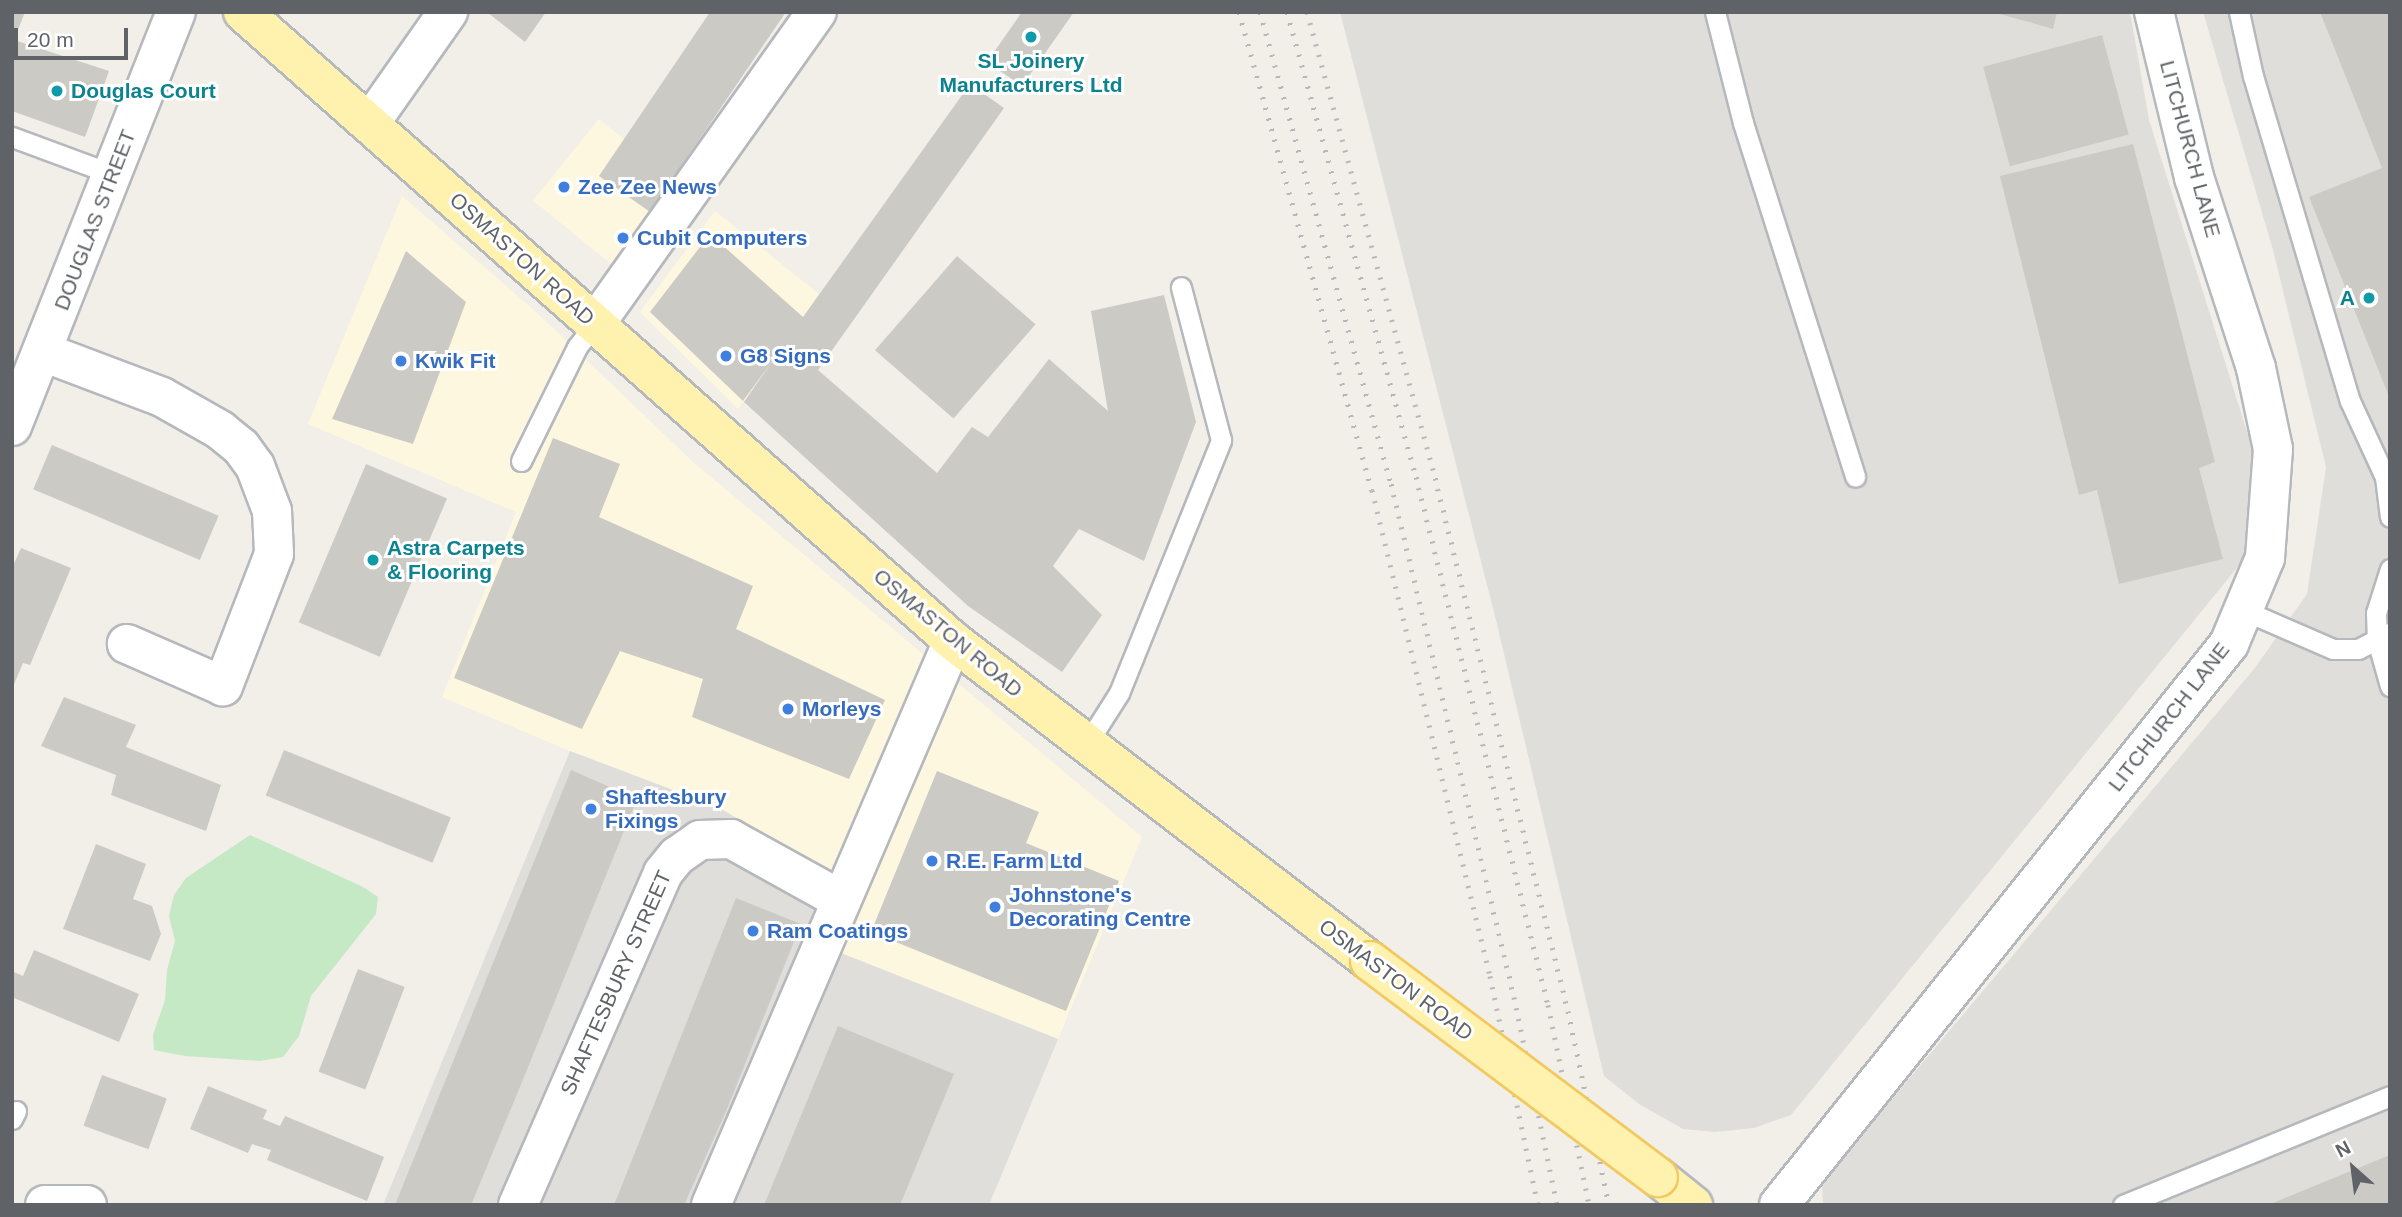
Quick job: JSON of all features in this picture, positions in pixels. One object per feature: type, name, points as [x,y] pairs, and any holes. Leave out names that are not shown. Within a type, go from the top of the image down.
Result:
[{"type":"main road","name":"OSMASTON ROAD","points":[[243,12],[953,641],[1693,1205]]},
{"type":"street","name":"DOUGLAS STREET","points":[[12,426],[176,12]]},
{"type":"street","points":[[370,123],[448,12]]},
{"type":"street","points":[[595,324],[817,12]]},
{"type":"street","name":"LITCHURCH LANE","points":[[1779,1205],[2229,644],[2265,558],[2273,449],[2256,368],[2194,177],[2154,12]]},
{"type":"street","points":[[43,352],[162,397],[220,430],[241,447],[255,466],[272,511],[274,554],[223,686],[127,643]]},
{"type":"street","points":[[711,1205],[953,641]]},
{"type":"street","name":"SHAFTESBURY STREET","points":[[518,1205],[663,873],[677,856],[700,840],[731,839],[841,900]]},
{"type":"street","points":[[45,1205],[87,1205]]},
{"type":"lane","points":[[1715,12],[1743,123],[1854,477]]},
{"type":"lane","points":[[2239,12],[2253,76],[2350,401],[2385,477],[2390,517]]},
{"type":"lane","points":[[12,137],[112,173]]},
{"type":"lane","points":[[1086,745],[1119,694],[1221,440],[1181,286]]},
{"type":"lane","points":[[521,461],[577,347],[595,324]]},
{"type":"lane","points":[[2390,569],[2376,613],[2383,636],[2390,685]]},
{"type":"lane","points":[[2243,610],[2333,649],[2358,649],[2383,636]]},
{"type":"lane","points":[[2123,1205],[2390,1096]]},
{"type":"shaded area","points":[[1340,12],[2130,12],[2149,120],[2254,454],[2245,558],[1791,1115],[1754,1128],[1715,1132],[1683,1129],[1639,1104],[1604,1076],[1496,620]]},
{"type":"shaded area","points":[[2203,12],[2390,12],[2390,1205],[1823,1205],[1822,1182],[2254,669],[2307,594],[2326,467],[2273,250]]},
{"type":"shaded area","points":[[599,119],[680,184],[614,266],[533,201]]},
{"type":"shaded area","points":[[402,196],[535,311],[693,462],[1142,837],[1058,1039],[841,953],[863,894],[718,807],[570,751],[442,697],[516,512],[308,424]]},
{"type":"shaded area","points":[[715,211],[819,294],[738,409],[640,312]]},
{"type":"shaded area","points":[[570,751],[718,807],[863,894],[841,953],[1058,1039],[989,1205],[383,1205]]},
{"type":"green space","points":[[250,835],[363,887],[378,897],[376,914],[311,996],[299,1036],[283,1057],[260,1061],[185,1056],[154,1050],[153,1035],[165,1000],[167,970],[175,941],[169,916],[174,895],[186,878]]},
{"type":"building","name":"Douglas Court","points":[[12,12],[25,12],[14,40],[109,71],[85,137],[12,111]]},
{"type":"building","points":[[487,12],[546,12],[525,42]]},
{"type":"building","points":[[710,12],[786,12],[650,212],[599,176]]},
{"type":"building","name":"SL Joinery Manufacturers Ltd","points":[[1022,12],[1074,12],[1022,86],[987,62]]},
{"type":"building","points":[[1993,12],[2057,12],[2053,29]]},
{"type":"building","name":"A","points":[[2320,12],[2390,12],[2390,399],[2309,197],[2382,168]]},
{"type":"building","points":[[2102,35],[2129,134],[2010,166],[1983,67]]},
{"type":"building","points":[[970,84],[1004,108],[818,370],[937,473],[972,427],[988,437],[1049,359],[1108,411],[1091,311],[1164,295],[1196,422],[1144,561],[1079,529],[1053,566],[1102,615],[1062,672],[968,606],[744,402],[774,359],[743,401],[650,312],[710,234],[803,317]]},
{"type":"building","points":[[2133,144],[2215,462],[2199,468],[2223,559],[2119,584],[2097,490],[2079,495],[2000,176]]},
{"type":"building","name":"Kwik Fit","points":[[406,251],[466,302],[413,444],[332,419]]},
{"type":"building","points":[[957,256],[1035,324],[953,419],[875,350]]},
{"type":"building","points":[[553,438],[620,464],[599,517],[753,586],[736,629],[885,700],[849,779],[692,717],[703,679],[620,651],[582,729],[454,678]]},
{"type":"building","points":[[52,445],[219,516],[200,560],[33,489]]},
{"type":"building","name":"Astra Carpets & Flooring","points":[[366,464],[447,498],[380,657],[299,622]]},
{"type":"building","points":[[21,548],[71,568],[30,665],[23,663],[12,689],[12,568]]},
{"type":"building","points":[[64,697],[136,725],[126,747],[221,785],[206,831],[111,795],[116,775],[41,746]]},
{"type":"building","points":[[284,750],[451,817],[433,863],[266,795]]},
{"type":"building","points":[[571,770],[637,799],[471,1205],[395,1205]]},
{"type":"building","name":"Johnstone's Decorating Centre","points":[[937,771],[1039,812],[1026,843],[1119,881],[1066,1011],[871,932]]},
{"type":"building","points":[[96,844],[146,864],[133,899],[152,906],[161,934],[150,961],[63,929]]},
{"type":"building","points":[[736,898],[801,924],[727,1109],[684,1205],[614,1205]]},
{"type":"building","points":[[34,950],[139,994],[119,1042],[14,998],[12,1003],[12,971],[23,976]]},
{"type":"building","points":[[358,969],[405,987],[365,1090],[319,1072]]},
{"type":"building","points":[[838,1026],[954,1074],[900,1205],[764,1205]]},
{"type":"building","points":[[102,1075],[167,1099],[148,1149],[84,1126]]},
{"type":"building","points":[[208,1086],[267,1110],[263,1119],[280,1126],[285,1116],[384,1157],[367,1201],[267,1160],[271,1150],[252,1144],[248,1153],[190,1129]]},
{"type":"building","points":[[2390,1155],[2390,1205],[2268,1205]]},
{"type":"railway","points":[[1239,12],[1372,490],[1490,976],[1538,1205]]},
{"type":"railway","points":[[1260,12],[1391,484],[1514,997],[1557,1205]]},
{"type":"railway","points":[[1287,12],[1416,477],[1548,1005],[1589,1205]]},
{"type":"railway","points":[[1307,12],[1435,478],[1568,1011],[1609,1205]]},
{"type":"place","name":"SL Joinery Manufacturers Ltd","points":[[1031,37]]},
{"type":"place","name":"Douglas Court","points":[[57,91]]},
{"type":"place","name":"Zee Zee News","points":[[564,187]]},
{"type":"place","name":"Cubit Computers","points":[[623,238]]},
{"type":"place","name":"A","points":[[2369,298]]},
{"type":"place","name":"G8 Signs","points":[[726,356]]},
{"type":"place","name":"Kwik Fit","points":[[401,361]]},
{"type":"place","name":"Astra Carpets & Flooring","points":[[373,560]]},
{"type":"place","name":"Morleys","points":[[788,709]]},
{"type":"place","name":"Shaftesbury Fixings","points":[[591,809]]},
{"type":"place","name":"R.E. Farm Ltd","points":[[932,861]]},
{"type":"place","name":"Johnstone's Decorating Centre","points":[[995,907]]},
{"type":"place","name":"Ram Coatings","points":[[753,931]]}]
